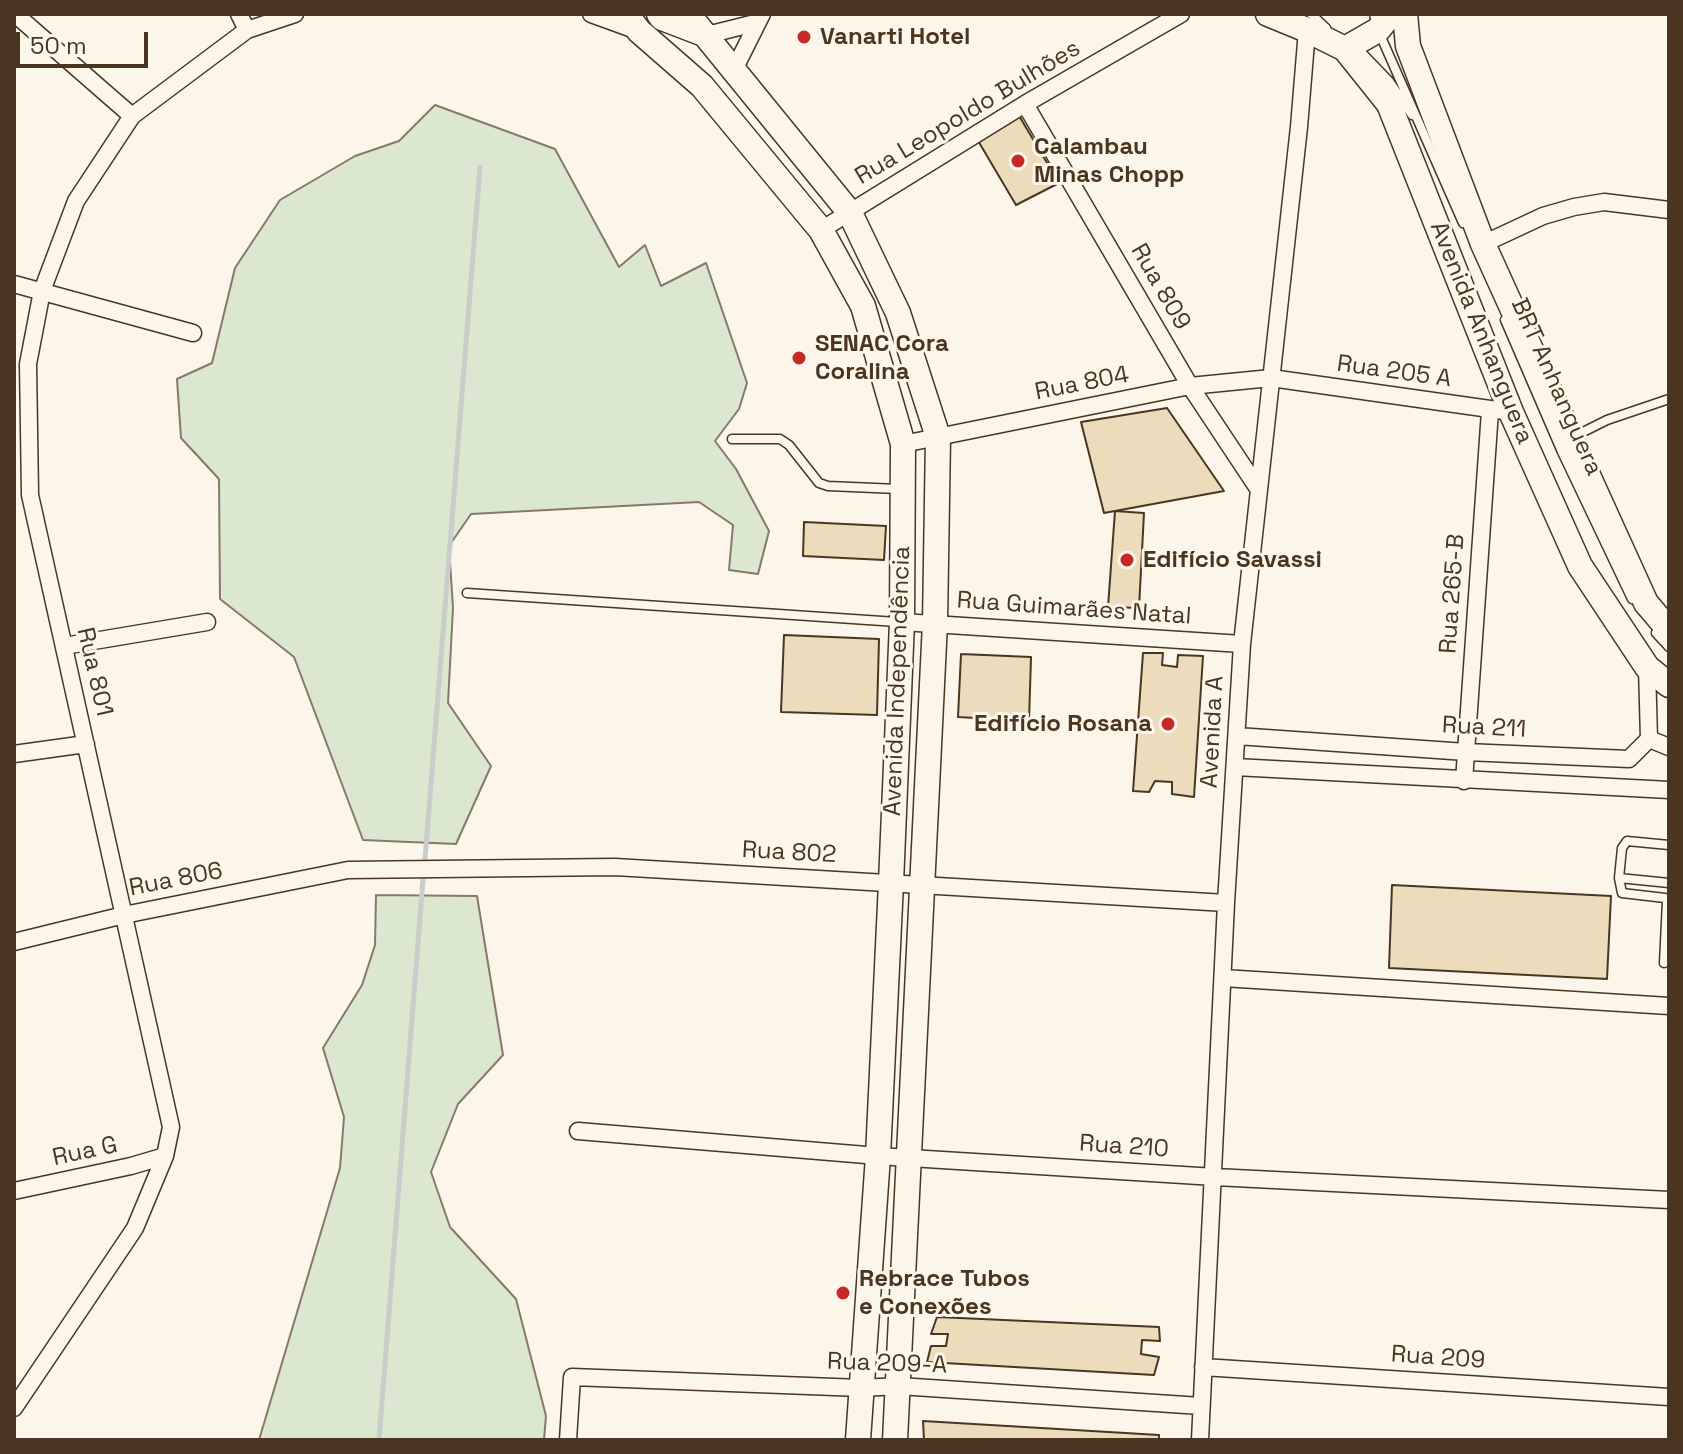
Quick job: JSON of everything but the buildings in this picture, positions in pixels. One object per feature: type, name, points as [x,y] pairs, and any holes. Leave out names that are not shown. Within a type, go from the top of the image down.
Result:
[{"type":"main road","points":[[659,14],[662,18],[694,23]]},
{"type":"main road","name":"Avenida Anhanguera","points":[[1268,14],[1309,22],[1348,48],[1389,104],[1500,411],[1580,566],[1647,667],[1669,685]]},
{"type":"main road","name":"Avenida Anhanguera","points":[[1405,14],[1408,46],[1475,239],[1646,603],[1669,630]]},
{"type":"main road","points":[[1348,48],[1381,19]]},
{"type":"main road","name":"Avenida Independência","points":[[632,22],[702,86],[821,230],[863,306],[903,444],[902,622],[891,883],[878,1156],[858,1440]]},
{"type":"main road","name":"Avenida Independência","points":[[694,23],[850,213],[898,313],[938,437],[935,623],[895,1440]]},
{"type":"street","points":[[15,14],[132,116]]},
{"type":"street","points":[[239,14],[247,30]]},
{"type":"street","name":"Rua 801","points":[[14,1408],[135,1228],[165,1156],[171,1127],[64,646],[22,495],[28,364],[42,291],[76,201],[132,116],[247,30],[295,14]]},
{"type":"street","points":[[591,14],[632,22]]},
{"type":"street","name":"Rua Leopoldo Bulhões","points":[[821,230],[1025,104],[1181,14]]},
{"type":"street","points":[[694,23],[715,33],[758,19]]},
{"type":"street","points":[[734,70],[758,19]]},
{"type":"street","name":"Avenida A","points":[[1200,1440],[1242,644],[1309,22]]},
{"type":"street","name":"Rua 809","points":[[1025,104],[1190,386],[1259,490]]},
{"type":"street","points":[[1475,239],[1543,216],[1604,202],[1669,210]]},
{"type":"street","points":[[14,284],[193,333]]},
{"type":"street","name":"Rua 804","points":[[903,444],[1190,386],[1271,378]]},
{"type":"street","name":"Rua 205 A","points":[[1271,378],[1500,411]]},
{"type":"street","name":"Rua 265-B","points":[[1464,781],[1500,411]]},
{"type":"street","points":[[64,646],[207,622]]},
{"type":"street","name":"Rua Guimarães Natal","points":[[902,622],[1242,644]]},
{"type":"street","points":[[1647,667],[1649,739],[1669,747]]},
{"type":"street","name":"Rua 211","points":[[1237,736],[1466,752],[1629,759],[1649,739]]},
{"type":"street","points":[[14,754],[86,744]]},
{"type":"street","points":[[1235,767],[1669,790]]},
{"type":"street","name":"Rua 802","points":[[348,870],[615,867],[1226,903]]},
{"type":"street","name":"Rua 806","points":[[14,942],[124,915],[348,870]]},
{"type":"street","points":[[1223,978],[1669,1006]]},
{"type":"street","name":"Rua 210","points":[[578,1131],[878,1156],[1669,1200]]},
{"type":"street","name":"Rua G","points":[[14,1191],[165,1156]]},
{"type":"street","name":"Rua 209","points":[[1203,1367],[1669,1397]]},
{"type":"street","name":"Rua 209-A","points":[[568,1440],[572,1377],[861,1388],[899,1386],[1201,1406]]},
{"type":"lane","points":[[1381,19],[1424,133],[1475,239]]},
{"type":"lane","points":[[1348,48],[1364,55],[1389,81],[1424,133]]},
{"type":"lane","name":"BRT Anhanguera","points":[[1499,307],[1629,595],[1669,647]]},
{"type":"lane","points":[[1571,438],[1607,420],[1669,399]]},
{"type":"lane","points":[[732,439],[780,439],[789,445],[819,483],[828,486],[903,489]]},
{"type":"lane","points":[[467,593],[902,622]]},
{"type":"lane","points":[[1664,963],[1667,901],[1665,898],[1622,893],[1619,878],[1622,848],[1627,841],[1669,845]]},
{"type":"lane","points":[[1619,878],[1669,883]]},
{"type":"green space","points":[[435,105],[555,149],[619,267],[645,245],[661,286],[706,263],[747,383],[739,409],[715,441],[736,469],[769,531],[758,574],[729,570],[733,525],[699,502],[471,514],[449,546],[453,608],[448,703],[491,766],[456,844],[363,840],[294,657],[220,599],[219,479],[181,438],[177,379],[212,363],[235,268],[280,200],[355,156],[399,141]]},
{"type":"green space","points":[[376,895],[477,896],[503,1055],[458,1104],[431,1172],[450,1227],[516,1299],[546,1416],[544,1440],[259,1440],[340,1168],[344,1117],[323,1048],[362,985],[375,945]]},
{"type":"waterway","points":[[425,859],[480,167]]},
{"type":"waterway","points":[[379,1440],[423,879]]},
{"type":"place","name":"Vanarti Hotel","points":[[804,37]]},
{"type":"place","name":"Calambau Minas Chopp","points":[[1018,161]]},
{"type":"place","name":"SENAC Cora Coralina","points":[[799,358]]},
{"type":"place","name":"Edifício Savassi","points":[[1127,560]]},
{"type":"place","name":"Edifício Rosana","points":[[1168,724]]},
{"type":"place","name":"Rebrace Tubos e Conexões","points":[[843,1293]]}]
